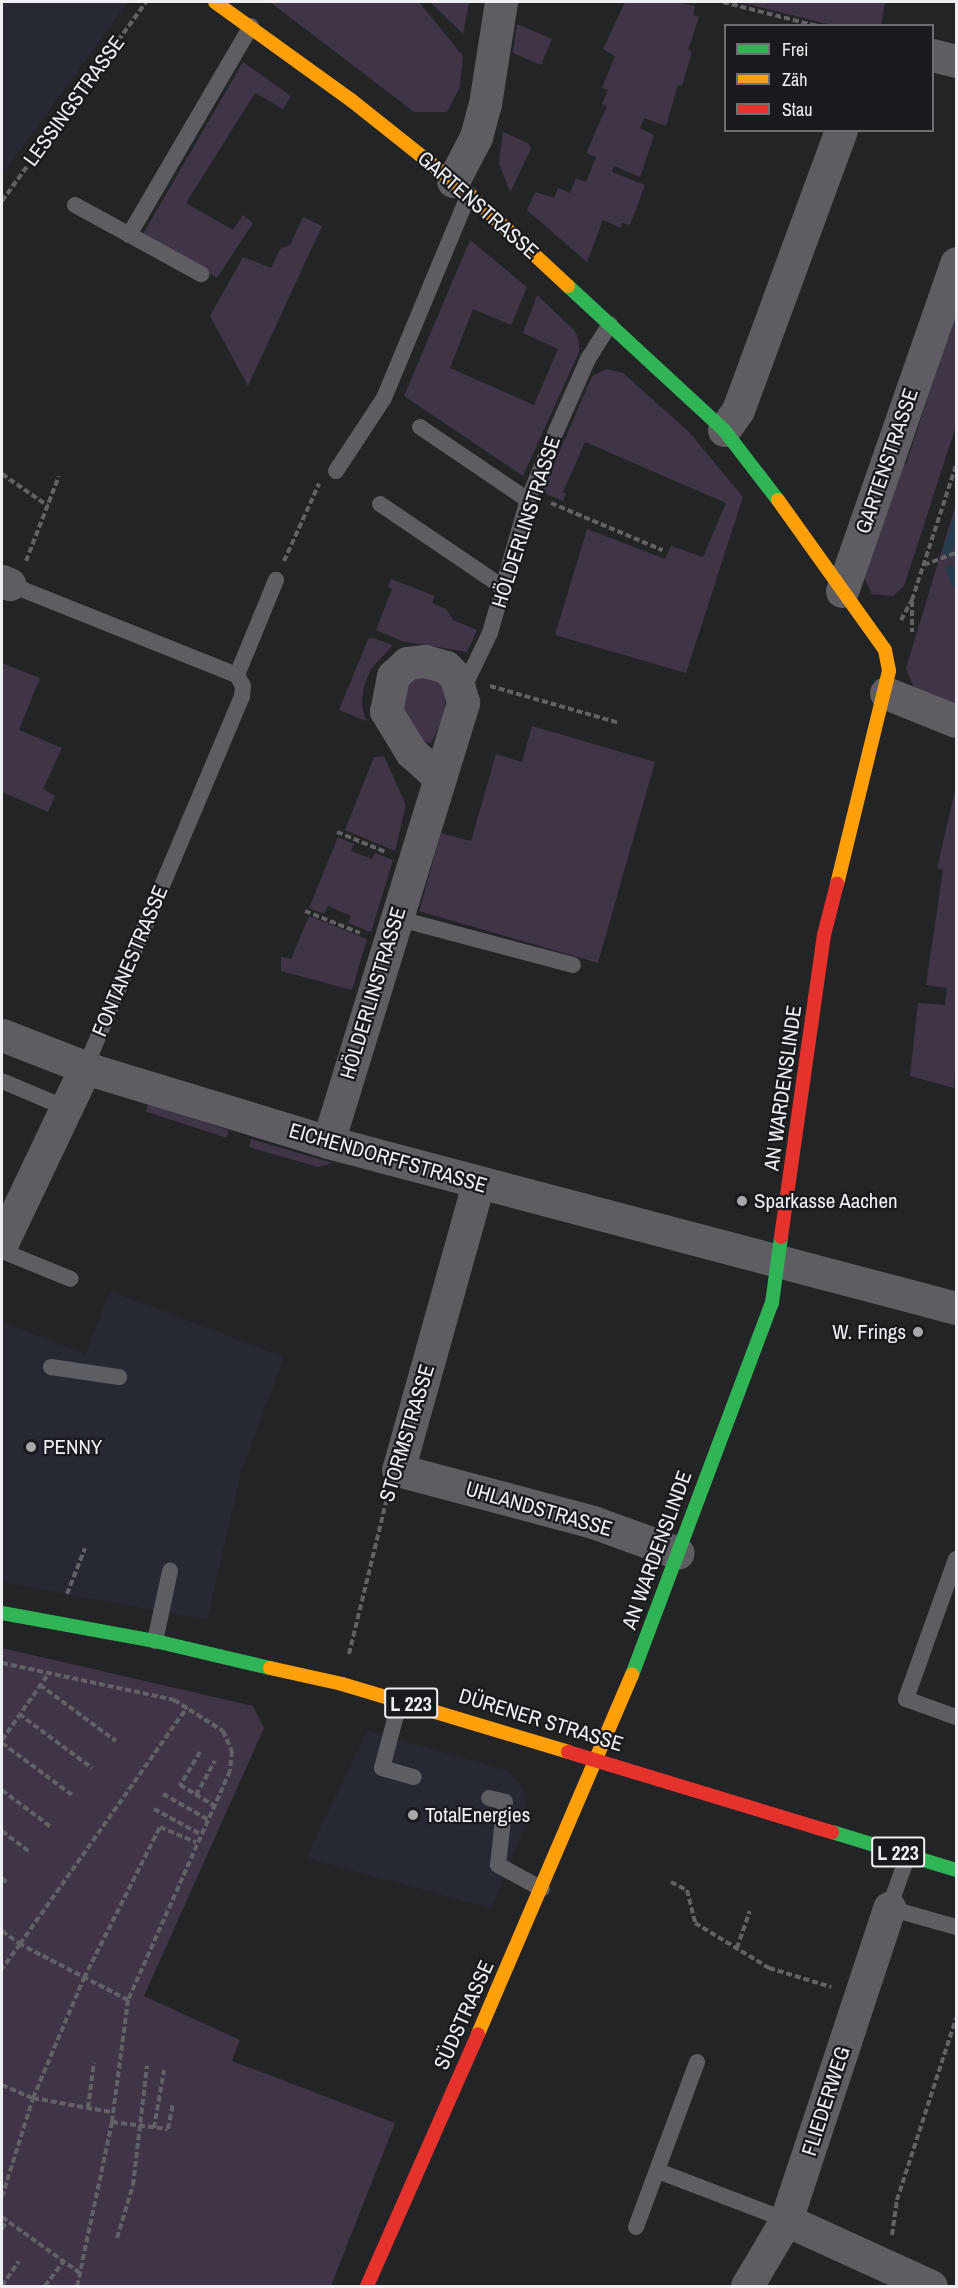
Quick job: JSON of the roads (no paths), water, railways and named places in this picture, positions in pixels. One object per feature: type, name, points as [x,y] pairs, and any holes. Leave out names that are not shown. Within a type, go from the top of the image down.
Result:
[{"type":"street","name":"GARTENSTRASSE","points":[[214,2],[251,26],[461,187],[724,430],[754,466],[885,650]]},
{"type":"street","points":[[461,187],[482,115],[501,2]]},
{"type":"street","points":[[934,55],[957,61]]},
{"type":"street","points":[[724,430],[738,410],[840,132]]},
{"type":"street","name":"GARTENSTRASSE","points":[[842,591],[957,263]]},
{"type":"street","name":"AN WARDENSLINDE","points":[[597,1759],[772,1303],[781,1261],[824,935],[886,693],[889,670],[885,650]]},
{"type":"street","points":[[438,776],[411,752],[390,722],[386,711],[389,686],[400,667],[416,661],[446,668],[466,685]]},
{"type":"street","name":"HÖLDERLINSTRASSE","points":[[328,1142],[438,776],[463,702],[466,685]]},
{"type":"street","points":[[886,693],[957,721]]},
{"type":"street","name":"EICHENDORFFSTRASSE","points":[[2,1035],[85,1068],[328,1142],[478,1184],[957,1308]]},
{"type":"street","name":"FONTANESTRASSE","points":[[2,1243],[85,1068]]},
{"type":"street","name":"STORMSTRASSE","points":[[398,1470],[478,1184]]},
{"type":"street","name":"UHLANDSTRASSE","points":[[398,1470],[593,1522],[678,1552]]},
{"type":"street","name":"DÜRENER STRASSE","points":[[2,1613],[155,1641],[342,1684],[597,1759],[957,1870]]},
{"type":"street","name":"SÜDSTRASSE","points":[[368,2286],[597,1759]]},
{"type":"street","name":"FLIEDERWEG","points":[[747,2286],[786,2220],[889,1908]]},
{"type":"street","points":[[786,2220],[931,2286]]},
{"type":"lane","points":[[129,235],[251,26]]},
{"type":"lane","points":[[336,471],[384,398],[461,187]]},
{"type":"lane","points":[[75,205],[201,273]]},
{"type":"lane","name":"HÖLDERLINSTRASSE","points":[[466,685],[490,633],[530,498],[588,359],[610,324]]},
{"type":"lane","points":[[420,427],[530,498]]},
{"type":"lane","points":[[380,504],[504,588]]},
{"type":"lane","points":[[9,584],[237,675],[276,580]]},
{"type":"lane","name":"FONTANESTRASSE","points":[[85,1068],[242,696],[243,686],[237,675]]},
{"type":"lane","points":[[392,931],[573,965]]},
{"type":"lane","points":[[2,1081],[66,1108]]},
{"type":"lane","points":[[2,1251],[71,1279]]},
{"type":"lane","points":[[51,1367],[119,1377]]},
{"type":"lane","points":[[957,1559],[906,1699],[957,1717]]},
{"type":"lane","points":[[155,1641],[170,1571]]},
{"type":"lane","points":[[400,1700],[382,1768],[414,1777]]},
{"type":"lane","points":[[489,1798],[505,1802],[498,1865],[542,1889]]},
{"type":"lane","points":[[908,1855],[889,1908],[957,1927]]},
{"type":"lane","points":[[636,2227],[697,2062]]},
{"type":"lane","points":[[658,2171],[786,2220]]},
{"type":"waterway","points":[[947,550],[956,522]]},
{"type":"waterway","points":[[950,569],[956,583]]},
{"type":"place","name":"Sparkasse Aachen","points":[[742,1201]]},
{"type":"place","name":"W. Frings","points":[[918,1332]]},
{"type":"place","name":"PENNY","points":[[31,1447]]},
{"type":"place","name":"TotalEnergies","points":[[413,1815]]}]
